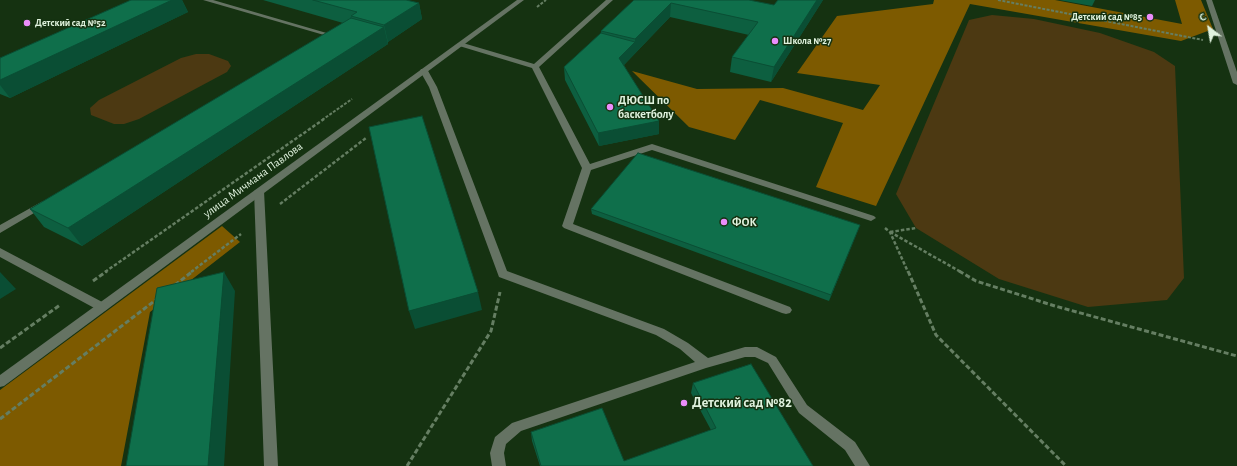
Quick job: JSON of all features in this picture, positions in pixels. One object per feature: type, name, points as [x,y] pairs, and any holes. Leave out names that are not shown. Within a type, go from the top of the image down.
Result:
[{"type":"street","points":[[206,0],[330,33],[313,43]]},
{"type":"street","name":"улица Мичмана Павлова","points":[[0,382],[521,0]]},
{"type":"street","points":[[535,67],[610,0]]},
{"type":"street","points":[[1209,0],[1237,83]]},
{"type":"street","points":[[460,45],[535,67],[587,168],[567,226],[786,310]]},
{"type":"street","points":[[424,71],[433,87],[503,274],[660,332],[684,346],[706,363]]},
{"type":"street","points":[[587,168],[652,147],[871,218]]},
{"type":"street","points":[[260,192],[271,466]]},
{"type":"street","points":[[0,230],[48,202]]},
{"type":"street","points":[[0,252],[102,307]]},
{"type":"street","points":[[499,466],[497,453],[500,441],[517,427],[706,363],[745,352],[757,352],[772,360],[803,409],[850,446],[863,466]]},
{"type":"path","points":[[998,0],[1223,44]]},
{"type":"path","points":[[0,348],[356,96]]},
{"type":"path","points":[[871,218],[890,232],[976,282],[1055,306],[1237,356]]},
{"type":"path","points":[[890,232],[916,228]]},
{"type":"path","points":[[890,232],[936,335],[1066,466]]},
{"type":"path","points":[[407,466],[491,331],[503,274]]},
{"type":"shaded area","points":[[934,0],[1055,0],[1182,24],[1175,0],[1201,0],[1213,29],[1181,41],[970,4],[876,206],[816,187],[843,123],[760,100],[735,140],[689,127],[632,71],[697,89],[783,88],[863,110],[880,85],[797,73],[837,16],[933,4]]},
{"type":"shaded area","points":[[992,15],[1034,19],[1100,33],[1154,52],[1175,66],[1184,278],[1167,300],[1088,307],[999,279],[916,228],[896,194],[969,20]]},
{"type":"shaded area","points":[[196,54],[209,54],[228,61],[231,66],[227,72],[139,119],[124,124],[114,124],[91,115],[90,108],[99,100],[181,58]]},
{"type":"shaded area","points":[[222,226],[240,242],[150,312],[121,466],[0,466],[0,390]]},
{"type":"building","points":[[131,0],[172,0],[0,80],[0,58]]},
{"type":"building","points":[[313,0],[406,0],[419,3],[384,25],[351,16],[357,12]]},
{"type":"building","points":[[634,0],[749,0],[774,5],[778,0],[817,0],[774,67],[732,57],[758,22],[671,3],[635,39],[601,31]]},
{"type":"building","points":[[351,18],[384,27],[68,228],[30,209]]},
{"type":"building","name":"ДЮСШ по баскетболу","points":[[601,33],[635,42],[619,58],[659,121],[598,133],[564,67]]},
{"type":"building","points":[[422,116],[478,292],[409,311],[369,127]]},
{"type":"building","name":"ФОК","points":[[638,153],[860,225],[831,295],[591,209]]},
{"type":"building","points":[[224,272],[208,466],[126,466],[157,288]]},
{"type":"building","points":[[751,364],[813,466],[541,466],[531,432],[602,408],[624,461],[716,428],[693,383]]},
{"type":"place","name":"Детский сад №85","points":[[1150,17]]},
{"type":"place","name":"Детский сад №52","points":[[27,23]]},
{"type":"place","name":"Школа №27","points":[[775,41]]},
{"type":"place","name":"ДЮСШ по баскетболу","points":[[610,107]]},
{"type":"place","name":"ФОК","points":[[724,222]]},
{"type":"place","name":"Детский сад №82","points":[[684,403]]}]
